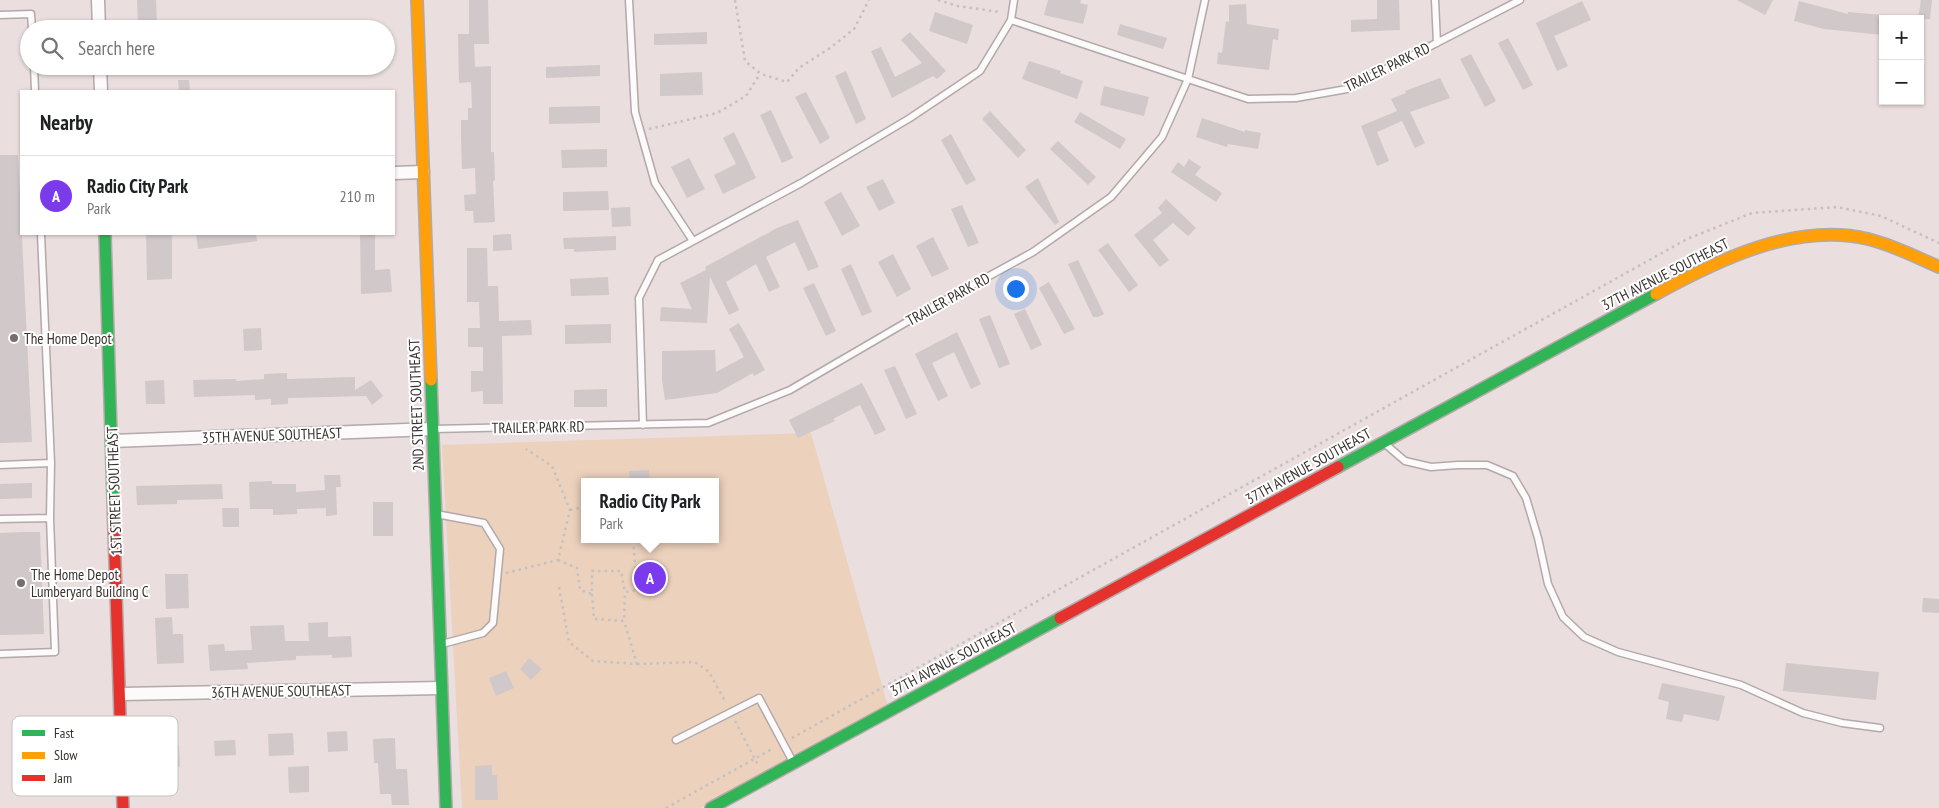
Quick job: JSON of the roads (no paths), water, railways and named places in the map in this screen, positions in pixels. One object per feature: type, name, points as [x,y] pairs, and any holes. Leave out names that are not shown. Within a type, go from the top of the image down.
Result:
[{"type":"street","points":[[98,0],[99,20]]},
{"type":"street","name":"2ND STREET SOUTHEAST","points":[[417,0],[446,808]]},
{"type":"street","points":[[100,75],[101,90]]},
{"type":"street","points":[[395,173],[423,172]]},
{"type":"street","name":"1ST STREET SOUTHEAST","points":[[105,235],[122,716]]},
{"type":"street","name":"37TH AVENUE SOUTHEAST","points":[[711,808],[1661,291],[1726,258],[1767,243],[1800,236],[1844,236],[1874,240],[1939,267]]},
{"type":"street","name":"35TH AVENUE SOUTHEAST","points":[[112,441],[432,429]]},
{"type":"street","name":"36TH AVENUE SOUTHEAST","points":[[121,694],[441,688]]},
{"type":"lane","points":[[629,0],[635,112],[655,183],[693,241]]},
{"type":"lane","points":[[644,425],[638,298],[658,260],[826,168],[910,118],[980,71],[1011,20],[1014,0]]},
{"type":"lane","name":"TRAILER PARK RD","points":[[432,429],[708,423],[790,390],[930,309],[1034,252],[1111,197],[1162,137],[1188,78],[1204,0]]},
{"type":"lane","points":[[1435,0],[1437,42]]},
{"type":"lane","name":"TRAILER PARK RD","points":[[1011,20],[1188,78],[1248,100],[1296,98],[1347,88],[1520,0]]},
{"type":"lane","points":[[0,15],[31,14],[31,20]]},
{"type":"lane","points":[[34,75],[35,90]]},
{"type":"lane","points":[[0,654],[55,652],[50,518],[51,463],[41,235]]},
{"type":"lane","points":[[1383,442],[1406,461],[1430,467],[1458,464],[1487,464],[1513,476],[1526,498],[1551,593],[1563,617],[1584,638],[1618,652],[1741,685],[1803,713],[1880,728]]},
{"type":"lane","points":[[0,465],[51,463]]},
{"type":"lane","points":[[435,513],[484,523],[500,548],[493,623],[483,633],[440,645]]},
{"type":"lane","points":[[0,519],[50,518]]},
{"type":"lane","points":[[676,740],[759,698],[793,763]]},
{"type":"place","name":"The Home Depot","points":[[14,338]]},
{"type":"place","name":"Radio City Park","points":[[650,578]]},
{"type":"place","name":"The Home Depot Lumberyard Building C","points":[[21,583]]}]
